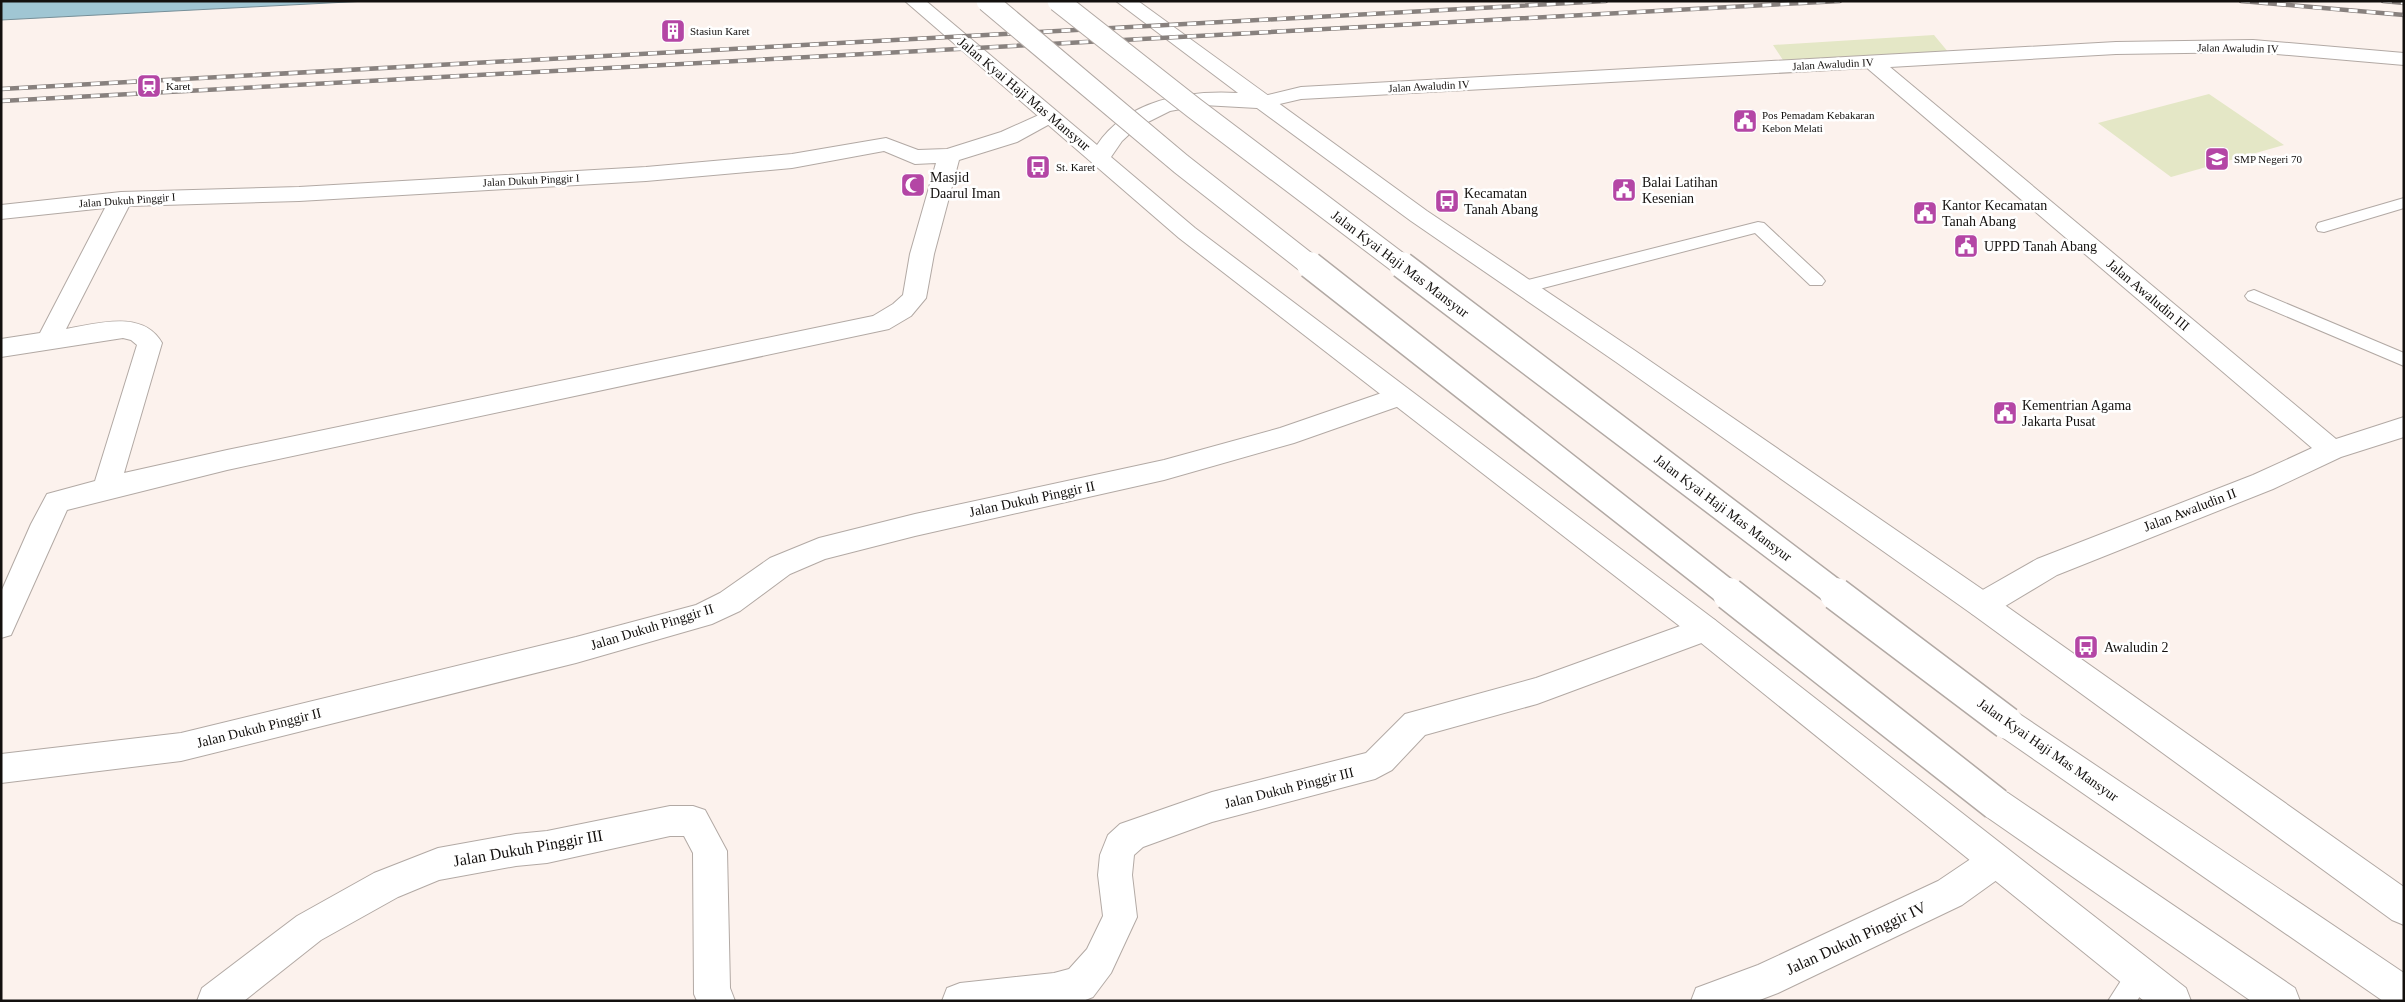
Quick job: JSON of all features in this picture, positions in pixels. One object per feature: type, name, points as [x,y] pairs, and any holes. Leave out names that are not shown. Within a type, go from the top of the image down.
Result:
[{"type":"street","points":[[987,1],[1181,164],[1996,804],[2282,1001]]},
{"type":"street","name":"Jalan Kyai Haji Mas Mansyur","points":[[1058,1],[1210,120],[2007,723],[2404,994]]},
{"type":"street","points":[[1125,1],[1419,216],[1982,605],[2404,908]]},
{"type":"street","name":"Jalan Kyai Haji Mas Mansyur","points":[[919,4],[1188,233],[1706,629],[2173,1001]]},
{"type":"street","name":"Jalan Awaludin IV","points":[[1263,102],[1301,93],[2116,48],[2253,46],[2404,59]]},
{"type":"street","name":"Jalan Awaludin III","points":[[1872,62],[2332,450]]},
{"type":"street","points":[[1099,158],[1115,135],[1137,118],[1163,107],[1200,99],[1232,97],[1263,102]]},
{"type":"street","name":"Jalan Dukuh Pinggir I","points":[[1,212],[121,199],[300,194],[646,174],[792,161],[886,144],[915,157],[949,156],[1009,137],[1050,116]]},
{"type":"street","points":[[1,626],[45,524],[57,502],[106,488],[227,460],[880,323],[902,310],[914,298],[922,254],[949,156]]},
{"type":"street","points":[[50,339],[56,323],[121,199]]},
{"type":"street","points":[[1,348],[124,329],[140,334],[150,343],[106,488]]},
{"type":"street","name":"Jalan Dukuh Pinggir II","points":[[1,768],[181,747],[576,650],[702,615],[730,602],[780,566],[819,549],[915,525],[1164,470],[1285,436],[1399,396]]},
{"type":"street","name":"Jalan Awaludin II","points":[[1982,605],[2047,567],[2263,482],[2332,450],[2404,427]]},
{"type":"street","name":"Jalan Dukuh Pinggir III","points":[[960,1001],[1054,991],[1080,984],[1099,961],[1120,917],[1115,875],[1117,855],[1120,846],[1132,835],[1212,807],[1375,765],[1392,750],[1405,731],[1416,724],[1537,691],[1706,629]]},
{"type":"street","name":"Jalan Dukuh Pinggir III","points":[[215,1001],[309,928],[386,885],[438,864],[516,850],[547,847],[670,822],[693,821],[710,851],[712,994],[717,1001]]},
{"type":"street","name":"Jalan Dukuh Pinggir IV","points":[[1709,1001],[1765,980],[1950,893],[1996,861]]},
{"type":"lane","points":[[2324,227],[2404,203]]},
{"type":"lane","points":[[1524,287],[1758,227],[1816,281]]},
{"type":"lane","points":[[2254,296],[2404,360]]},
{"type":"lane","points":[[2121,1001],[2140,974]]},
{"type":"green space","points":[[1934,35],[1949,53],[1785,63],[1773,45]]},
{"type":"green space","points":[[2209,94],[2284,145],[2171,177],[2098,123]]},
{"type":"water","points":[[1,1],[367,1],[1,20]]},
{"type":"railway","points":[[1,89],[1606,1]]},
{"type":"railway","points":[[1,101],[1840,1]]},
{"type":"railway","points":[[2241,1],[2404,15]]},
{"type":"railway","points":[[2383,1],[2404,3]]},
{"type":"place","name":"Stasiun Karet","points":[[673,31]]},
{"type":"place","name":"Karet","points":[[149,86]]},
{"type":"place","name":"Pos Pemadam Kebakaran Kebon Melati","points":[[1745,121]]},
{"type":"place","name":"SMP Negeri 70","points":[[2217,159]]},
{"type":"place","name":"St. Karet","points":[[1038,167]]},
{"type":"place","name":"Masjid Daarul Iman","points":[[913,185]]},
{"type":"place","name":"Balai Latihan Kesenian","points":[[1624,190]]},
{"type":"place","name":"Kecamatan Tanah Abang","points":[[1447,201]]},
{"type":"place","name":"Kantor Kecamatan Tanah Abang","points":[[1925,213]]},
{"type":"place","name":"UPPD Tanah Abang","points":[[1966,246]]},
{"type":"place","name":"Kementrian Agama Jakarta Pusat","points":[[2005,413]]},
{"type":"place","name":"Awaludin 2","points":[[2086,647]]}]
